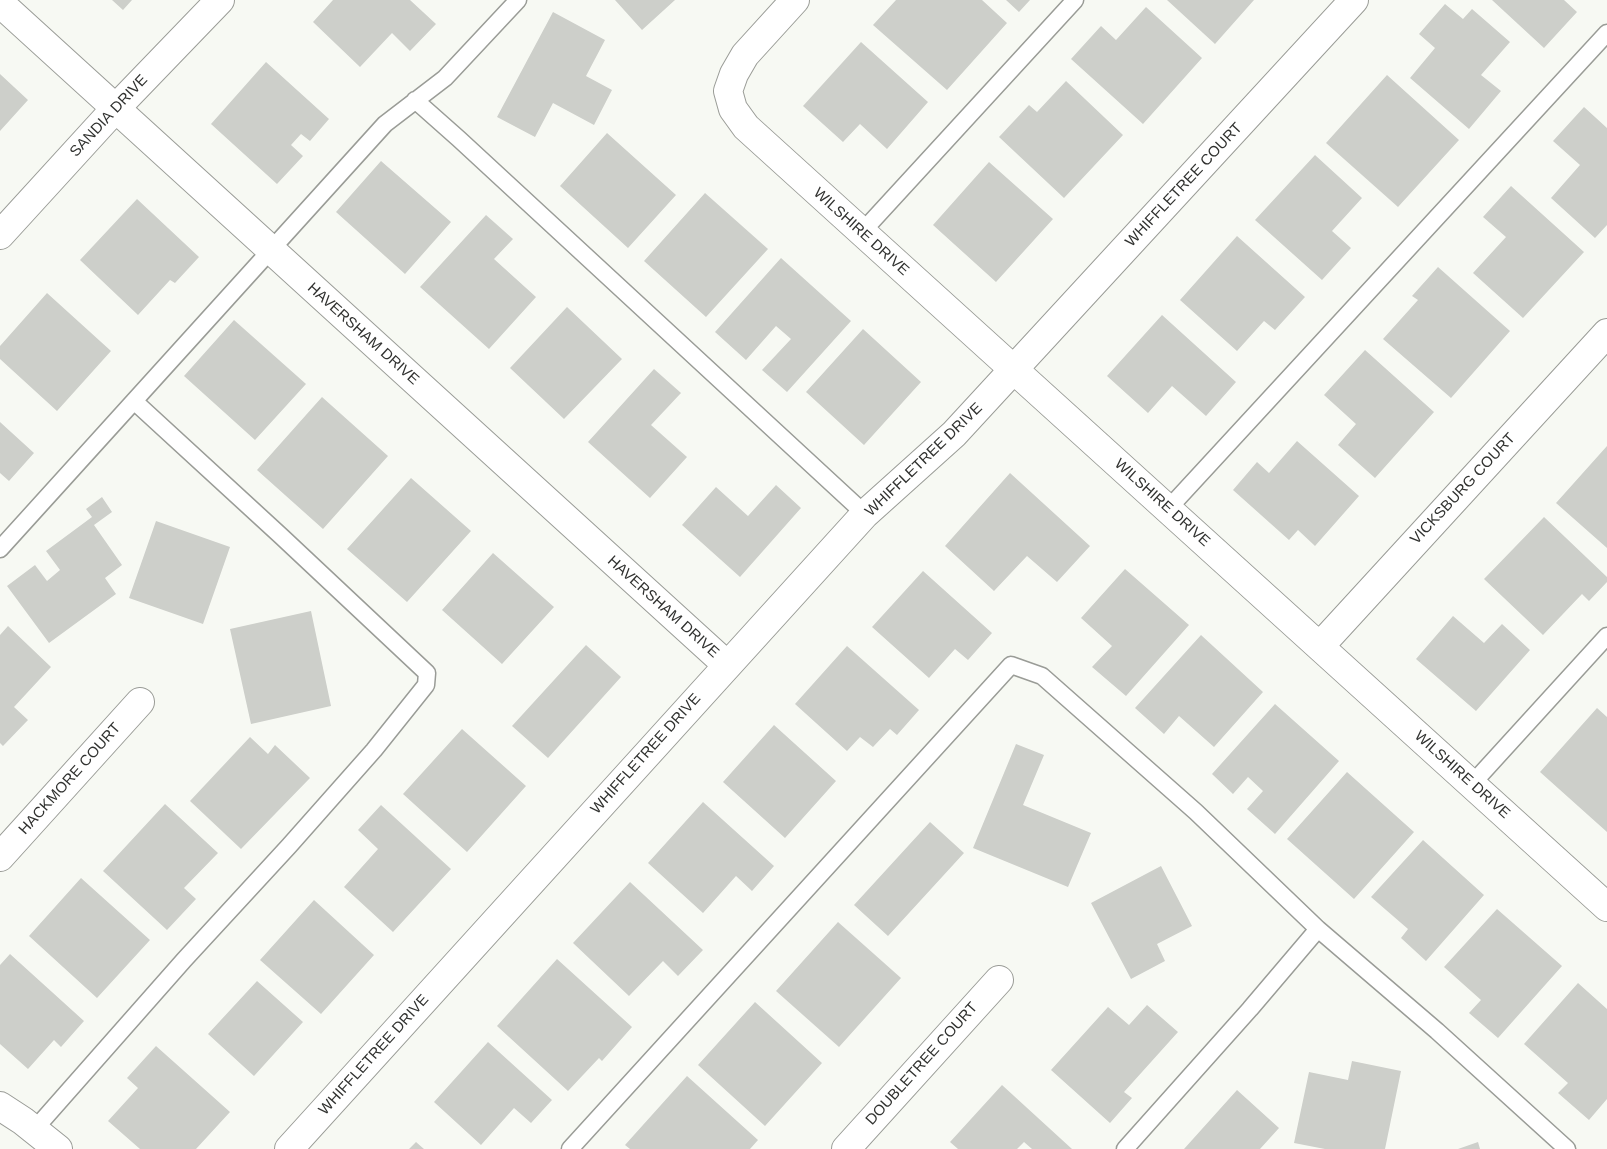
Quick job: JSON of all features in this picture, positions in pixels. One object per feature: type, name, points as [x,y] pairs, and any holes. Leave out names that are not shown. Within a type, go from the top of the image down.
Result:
[{"type":"street","name":"SANDIA DRIVE","points":[[0,234],[115,109],[220,0]]},
{"type":"street","name":"WILSHIRE DRIVE","points":[[795,0],[745,55],[734,74],[728,91],[734,109],[746,127],[1607,907]]},
{"type":"street","name":"WHIFFLETREE COURT","points":[[1014,370],[1354,0]]},
{"type":"street","name":"HAVERSHAM DRIVE","points":[[0,4],[727,665]]},
{"type":"street","name":"VICKSBURG COURT","points":[[1320,646],[1607,333]]},
{"type":"street","name":"WHIFFLETREE DRIVE","points":[[289,1149],[865,514],[954,434],[1014,370]]},
{"type":"street","name":"HACKMORE COURT","points":[[0,857],[140,702]]},
{"type":"street","name":"DOUBLETREE COURT","points":[[846,1149],[999,980]]},
{"type":"street","points":[[0,1106],[58,1149]]},
{"type":"lane","points":[[0,550],[385,124],[444,78],[518,0]]},
{"type":"lane","points":[[862,232],[1076,0]]},
{"type":"lane","points":[[1168,509],[1607,34]]},
{"type":"lane","points":[[415,100],[865,514]]},
{"type":"lane","points":[[34,1130],[184,960],[374,750],[426,685],[427,673],[282,536],[134,401]]},
{"type":"lane","points":[[1472,784],[1607,636]]},
{"type":"lane","points":[[570,1149],[1011,665],[1042,676],[1196,812],[1318,929],[1436,1031],[1567,1149]]},
{"type":"lane","points":[[1125,1149],[1250,1009],[1318,929]]},
{"type":"building","points":[[112,0],[132,0],[123,10]]},
{"type":"building","points":[[333,0],[410,0],[436,24],[410,51],[392,33],[360,67],[313,22]]},
{"type":"building","points":[[615,0],[675,0],[642,30]]},
{"type":"building","points":[[896,0],[982,0],[1007,23],[947,90],[873,25]]},
{"type":"building","points":[[1006,0],[1030,0],[1019,12]]},
{"type":"building","points":[[1167,0],[1254,0],[1215,44]]},
{"type":"building","points":[[1492,0],[1564,0],[1577,12],[1544,48]]},
{"type":"building","points":[[1445,4],[1463,19],[1472,9],[1510,42],[1481,75],[1501,91],[1469,129],[1410,78],[1435,48],[1419,34]]},
{"type":"building","points":[[1146,7],[1202,58],[1143,124],[1071,59],[1101,26],[1116,40]]},
{"type":"building","points":[[553,12],[605,40],[586,76],[612,90],[594,125],[553,103],[535,137],[497,117]]},
{"type":"building","points":[[861,42],[928,102],[887,149],[860,124],[843,142],[803,106]]},
{"type":"building","points":[[266,62],[329,119],[310,141],[301,134],[291,145],[303,156],[277,184],[211,124]]},
{"type":"building","points":[[0,74],[28,100],[0,131]]},
{"type":"building","points":[[1387,75],[1459,140],[1398,207],[1326,143]]},
{"type":"building","points":[[1066,81],[1123,135],[1064,198],[999,137],[1029,105],[1037,112]]},
{"type":"building","points":[[1584,107],[1607,128],[1607,225],[1595,238],[1551,198],[1580,165],[1553,141]]},
{"type":"building","points":[[607,133],[676,195],[628,248],[560,186]]},
{"type":"building","points":[[1315,155],[1362,198],[1332,231],[1351,248],[1322,280],[1255,220]]},
{"type":"building","points":[[381,161],[451,222],[405,274],[336,212]]},
{"type":"building","points":[[989,162],[1053,219],[996,282],[933,225]]},
{"type":"building","points":[[1511,186],[1584,252],[1523,318],[1473,273],[1506,237],[1483,217]]},
{"type":"building","points":[[705,193],[768,249],[706,317],[644,261]]},
{"type":"building","points":[[137,199],[199,257],[175,283],[170,280],[138,315],[80,260]]},
{"type":"building","points":[[486,215],[513,239],[494,259],[536,297],[489,349],[420,287]]},
{"type":"building","points":[[1237,236],[1305,297],[1275,330],[1264,321],[1237,351],[1180,300]]},
{"type":"building","points":[[781,258],[851,321],[787,392],[762,370],[791,339],[776,326],[746,360],[715,332]]},
{"type":"building","points":[[1438,267],[1510,331],[1451,398],[1383,339],[1418,300],[1412,296]]},
{"type":"building","points":[[47,293],[111,351],[57,411],[0,359],[0,346]]},
{"type":"building","points":[[567,307],[622,359],[564,419],[510,368]]},
{"type":"building","points":[[1162,315],[1236,382],[1206,416],[1172,386],[1148,413],[1107,376]]},
{"type":"building","points":[[234,320],[306,384],[255,440],[184,376]]},
{"type":"building","points":[[863,329],[921,382],[864,445],[806,392]]},
{"type":"building","points":[[1365,350],[1434,412],[1375,478],[1338,445],[1356,424],[1324,395]]},
{"type":"building","points":[[654,369],[681,393],[651,425],[687,457],[650,498],[588,442]]},
{"type":"building","points":[[322,397],[388,456],[323,529],[257,470]]},
{"type":"building","points":[[0,422],[34,453],[9,481],[0,473]]},
{"type":"building","points":[[1297,441],[1359,496],[1315,546],[1298,530],[1289,540],[1233,490],[1257,462],[1269,473]]},
{"type":"building","points":[[1607,446],[1607,548],[1556,503]]},
{"type":"building","points":[[1010,473],[1090,546],[1057,582],[1027,556],[994,591],[945,546]]},
{"type":"building","points":[[411,478],[471,531],[407,602],[347,549]]},
{"type":"building","points":[[776,485],[801,508],[740,577],[682,525],[716,487],[748,516]]},
{"type":"building","points":[[102,497],[112,512],[94,525],[122,565],[105,578],[116,594],[49,643],[7,586],[35,565],[47,581],[60,570],[46,551],[92,517],[86,509]]},
{"type":"building","points":[[1544,517],[1607,577],[1607,582],[1589,601],[1582,594],[1543,635],[1484,579]]},
{"type":"building","points":[[156,521],[230,547],[203,624],[129,598]]},
{"type":"building","points":[[493,553],[554,607],[502,664],[442,610]]},
{"type":"building","points":[[1125,569],[1189,625],[1126,696],[1092,667],[1112,646],[1081,618]]},
{"type":"building","points":[[923,571],[992,633],[968,660],[955,649],[929,678],[872,627]]},
{"type":"building","points":[[311,611],[331,706],[251,724],[230,629]]},
{"type":"building","points":[[1453,616],[1484,643],[1502,624],[1530,650],[1476,711],[1416,659]]},
{"type":"building","points":[[8,626],[51,667],[14,707],[28,720],[3,746],[0,743],[0,635]]},
{"type":"building","points":[[1201,635],[1263,692],[1214,747],[1179,716],[1164,734],[1135,708]]},
{"type":"building","points":[[586,645],[621,677],[548,758],[512,726]]},
{"type":"building","points":[[847,646],[919,710],[897,735],[890,729],[873,747],[860,737],[847,751],[795,704]]},
{"type":"building","points":[[1275,704],[1339,761],[1275,834],[1247,809],[1263,791],[1248,777],[1233,794],[1212,774]]},
{"type":"building","points":[[1597,708],[1607,717],[1607,832],[1540,772]]},
{"type":"building","points":[[774,725],[836,781],[785,838],[723,782]]},
{"type":"building","points":[[462,729],[526,786],[467,852],[403,794]]},
{"type":"building","points":[[250,737],[268,754],[275,745],[310,778],[241,849],[190,801]]},
{"type":"building","points":[[1016,744],[1044,755],[1023,805],[1091,833],[1068,887],[973,848]]},
{"type":"building","points":[[1347,772],[1414,832],[1354,899],[1287,839]]},
{"type":"building","points":[[703,802],[774,866],[752,891],[736,876],[703,913],[648,863]]},
{"type":"building","points":[[165,804],[218,853],[184,888],[196,899],[167,930],[103,871]]},
{"type":"building","points":[[381,805],[451,869],[393,932],[344,887],[378,849],[358,830]]},
{"type":"building","points":[[930,822],[964,853],[888,936],[854,905]]},
{"type":"building","points":[[1423,840],[1484,895],[1426,961],[1401,938],[1408,929],[1371,897]]},
{"type":"building","points":[[1161,866],[1192,926],[1157,944],[1165,961],[1131,979],[1091,903]]},
{"type":"building","points":[[81,878],[150,940],[97,998],[29,936]]},
{"type":"building","points":[[630,882],[703,950],[678,976],[663,961],[629,996],[573,943]]},
{"type":"building","points":[[314,900],[374,955],[321,1014],[260,960]]},
{"type":"building","points":[[1497,909],[1562,966],[1498,1038],[1469,1013],[1481,1000],[1444,967]]},
{"type":"building","points":[[838,922],[901,978],[839,1047],[776,991]]},
{"type":"building","points":[[10,954],[84,1021],[61,1047],[54,1040],[28,1069],[0,1044],[0,965]]},
{"type":"building","points":[[557,959],[632,1027],[602,1061],[599,1058],[568,1091],[497,1026]]},
{"type":"building","points":[[257,981],[303,1022],[254,1076],[208,1034]]},
{"type":"building","points":[[1578,983],[1607,1009],[1607,1099],[1589,1120],[1558,1093],[1568,1083],[1524,1044]]},
{"type":"building","points":[[755,1002],[822,1063],[765,1126],[698,1065]]},
{"type":"building","points":[[1147,1005],[1178,1032],[1124,1092],[1132,1098],[1110,1123],[1051,1070],[1108,1007],[1129,1025]]},
{"type":"building","points":[[488,1042],[552,1100],[531,1123],[514,1108],[481,1145],[434,1102]]},
{"type":"building","points":[[156,1046],[230,1112],[196,1149],[140,1149],[108,1121],[138,1088],[127,1078]]},
{"type":"building","points":[[1352,1061],[1401,1071],[1385,1149],[1325,1149],[1294,1143],[1309,1072],[1348,1080]]},
{"type":"building","points":[[687,1076],[758,1140],[750,1149],[630,1149],[625,1145]]},
{"type":"building","points":[[1002,1085],[1072,1149],[1032,1149],[1024,1142],[1017,1149],[958,1149],[950,1142]]},
{"type":"building","points":[[1237,1090],[1279,1128],[1260,1149],[1184,1149]]},
{"type":"building","points":[[416,1142],[424,1149],[409,1149]]},
{"type":"building","points":[[1478,1142],[1480,1149],[1458,1149]]}]
